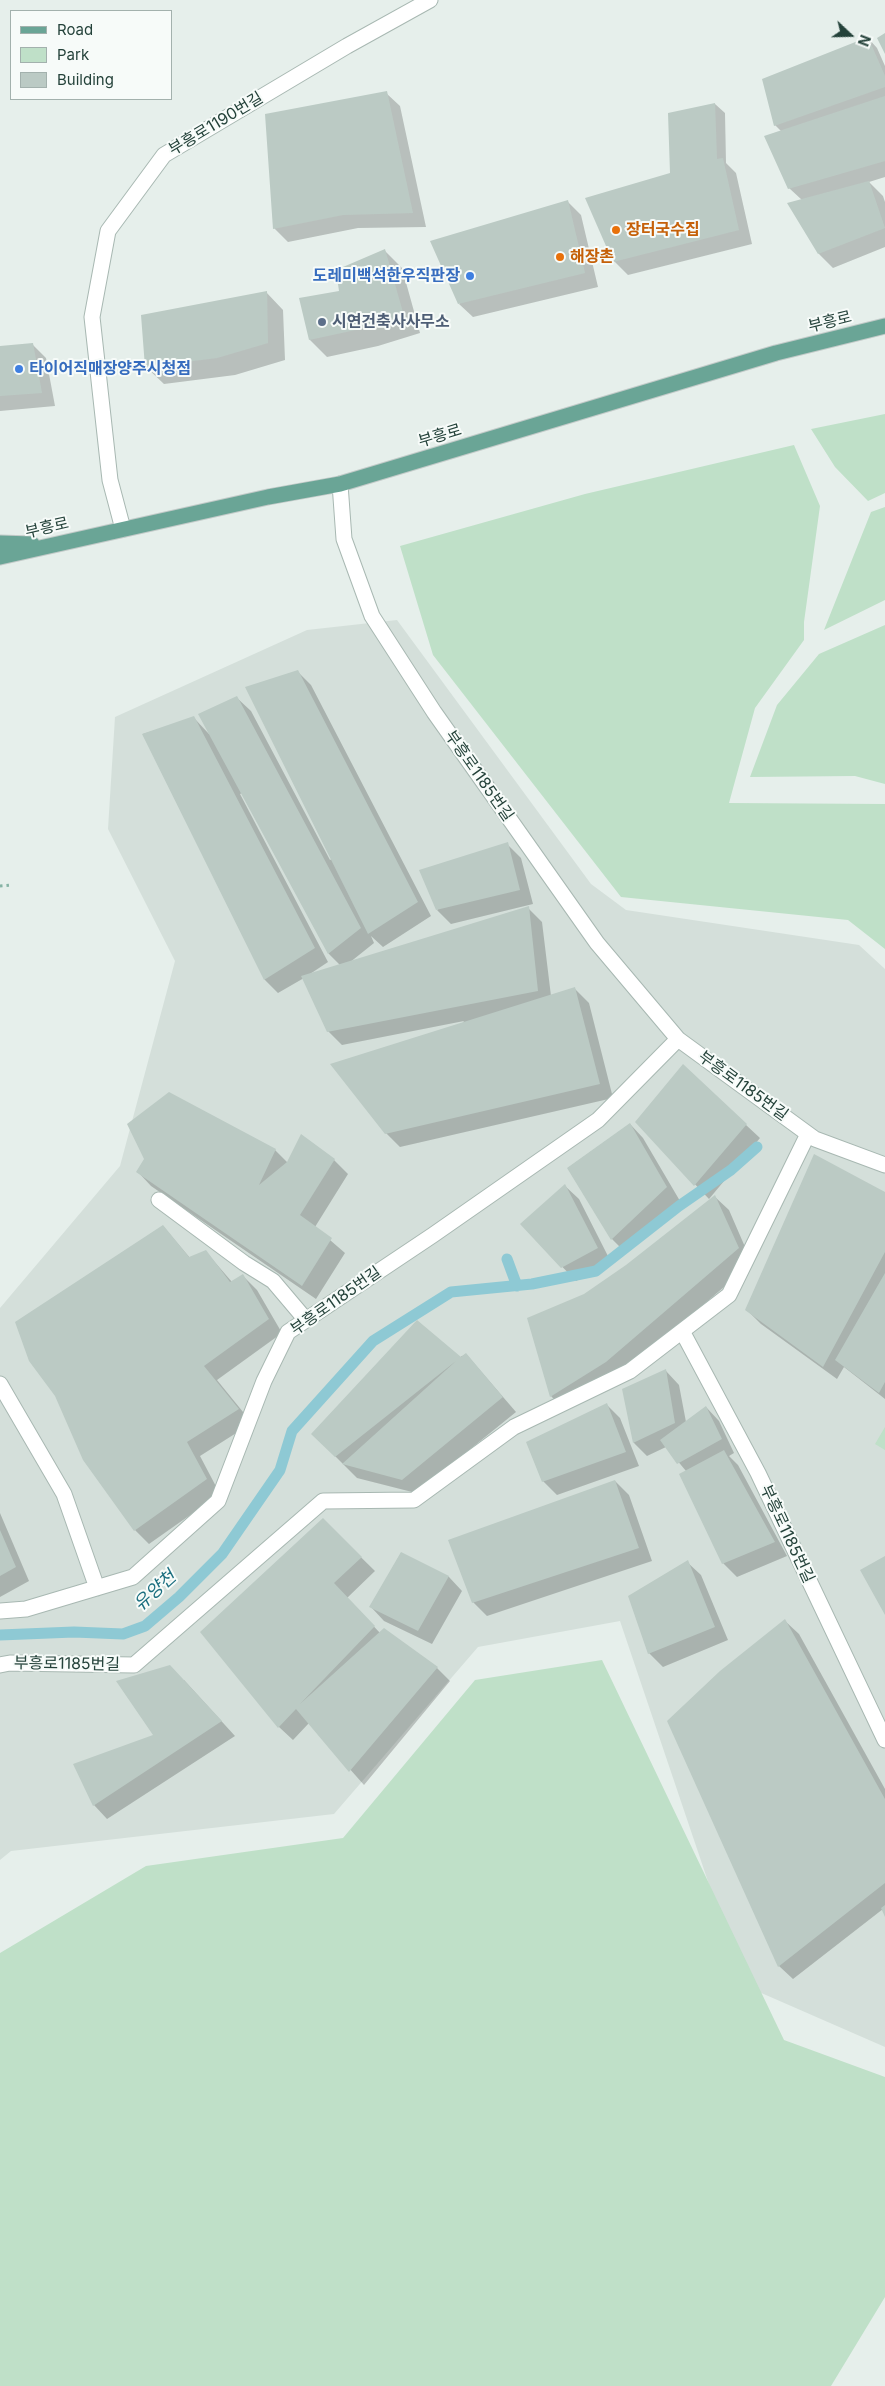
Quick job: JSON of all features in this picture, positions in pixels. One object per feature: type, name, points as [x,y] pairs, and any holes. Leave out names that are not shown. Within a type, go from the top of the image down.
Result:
[{"type":"main road","name":"부흥로","points":[[0,557],[268,496],[340,484],[776,353],[885,326]]},
{"type":"main road","points":[[0,543],[54,545]]},
{"type":"street","name":"부흥로1190번길","points":[[123,529],[110,480],[92,317],[108,231],[164,155],[347,46],[430,0]]},
{"type":"street","name":"부흥로1185번길","points":[[340,484],[344,539],[372,616],[434,712],[597,943],[678,1039],[815,1139],[885,1165]]},
{"type":"street","name":"부흥로1185번길","points":[[0,1611],[26,1609],[133,1577],[218,1500],[264,1381],[288,1332],[433,1235],[598,1120],[678,1039]]},
{"type":"street","name":"부흥로1185번길","points":[[0,1665],[134,1665],[323,1502],[414,1500],[514,1427],[630,1371],[728,1295],[808,1134]]},
{"type":"street","points":[[159,1200],[244,1263],[273,1281],[306,1320]]},
{"type":"street","name":"부흥로1185번길","points":[[682,1331],[758,1473],[885,1740]]},
{"type":"street","points":[[0,1384],[64,1494],[97,1588]]},
{"type":"path","points":[[0,886],[11,885]]},
{"type":"shaded area","points":[[397,620],[591,884],[626,910],[859,945],[885,969],[885,2047],[743,1985],[620,1621],[478,1647],[334,1814],[11,1851],[0,1860],[0,1308],[120,1166],[175,961],[108,829],[115,717],[307,630]]},
{"type":"green space","points":[[885,414],[885,493],[868,501],[835,467],[811,429]]},
{"type":"green space","points":[[794,445],[820,506],[804,622],[804,640],[755,708],[729,803],[885,804],[885,949],[848,920],[621,897],[433,655],[400,546],[585,494]]},
{"type":"green space","points":[[885,507],[885,600],[824,630],[871,512]]},
{"type":"green space","points":[[885,625],[885,784],[855,776],[750,777],[777,705],[819,654]]},
{"type":"green space","points":[[885,1427],[885,1450],[875,1444]]},
{"type":"green space","points":[[602,1660],[784,2040],[885,2077],[885,2297],[831,2386],[0,2386],[0,1953],[146,1866],[343,1838],[475,1680]]},
{"type":"building","points":[[885,33],[885,54],[877,38]]},
{"type":"building","points":[[868,37],[885,76],[885,87],[774,126],[762,79]]},
{"type":"building","points":[[387,91],[413,213],[343,215],[273,229],[265,114]]},
{"type":"building","points":[[885,96],[885,161],[788,189],[764,136]]},
{"type":"building","points":[[715,103],[717,159],[723,158],[739,230],[613,262],[585,198],[670,173],[668,113]]},
{"type":"building","points":[[869,181],[885,228],[818,254],[787,203]]},
{"type":"building","points":[[568,200],[585,273],[458,304],[430,241]]},
{"type":"building","points":[[385,249],[404,316],[360,329],[309,340],[299,298],[339,291],[336,270]]},
{"type":"building","points":[[267,291],[268,343],[217,358],[145,367],[141,315]]},
{"type":"building","name":"타이어직매장양주시청점","points":[[33,343],[42,393],[0,396],[0,346]]},
{"type":"building","points":[[298,670],[418,902],[368,934],[245,687]]},
{"type":"building","points":[[237,696],[361,928],[328,954],[198,714]]},
{"type":"building","points":[[194,716],[315,948],[264,980],[142,734]]},
{"type":"building","points":[[508,842],[520,890],[436,910],[419,870]]},
{"type":"building","points":[[529,906],[538,991],[327,1032],[301,976]]},
{"type":"building","points":[[575,987],[600,1084],[385,1134],[330,1064]]},
{"type":"building","points":[[683,1064],[747,1124],[694,1186],[635,1122]]},
{"type":"building","points":[[169,1092],[276,1149],[259,1185],[287,1162],[301,1134],[335,1159],[300,1215],[332,1238],[302,1286],[136,1172],[144,1159],[127,1124]]},
{"type":"building","points":[[630,1123],[667,1187],[611,1240],[567,1168]]},
{"type":"building","points":[[814,1154],[885,1192],[885,1252],[823,1367],[745,1310]]},
{"type":"building","points":[[565,1184],[598,1248],[561,1268],[520,1224]]},
{"type":"building","points":[[715,1195],[739,1248],[606,1362],[550,1397],[527,1318],[584,1294],[626,1265]]},
{"type":"building","points":[[163,1225],[189,1257],[206,1250],[230,1282],[243,1274],[269,1319],[204,1366],[239,1409],[187,1442],[207,1479],[134,1531],[83,1460],[55,1396],[29,1361],[15,1322]]},
{"type":"building","points":[[885,1273],[885,1382],[879,1393],[835,1360]]},
{"type":"building","points":[[417,1320],[461,1357],[466,1353],[503,1397],[402,1480],[342,1464],[456,1361],[335,1457],[311,1434]]},
{"type":"building","points":[[666,1369],[675,1423],[633,1443],[622,1389]]},
{"type":"building","points":[[607,1403],[626,1452],[542,1482],[526,1442]]},
{"type":"building","points":[[706,1406],[722,1439],[677,1464],[660,1440]]},
{"type":"building","points":[[724,1450],[775,1542],[722,1564],[679,1474]]},
{"type":"building","points":[[615,1480],[639,1548],[472,1603],[448,1540]]},
{"type":"building","points":[[323,1518],[362,1557],[334,1583],[375,1626],[300,1704],[384,1628],[438,1667],[349,1772],[296,1709],[278,1728],[200,1632]]},
{"type":"building","points":[[0,1530],[16,1567],[0,1576]]},
{"type":"building","points":[[401,1552],[449,1576],[418,1631],[369,1607]]},
{"type":"building","points":[[885,1556],[885,1615],[860,1570]]},
{"type":"building","points":[[688,1560],[715,1627],[648,1654],[628,1596]]},
{"type":"building","points":[[785,1619],[885,1799],[885,1883],[778,1967],[667,1721],[720,1671]]},
{"type":"building","points":[[170,1665],[222,1721],[93,1806],[73,1764],[153,1735],[116,1681]]},
{"type":"building","points":[[885,1905],[885,1917],[881,1908]]},
{"type":"waterway","name":"유양천","points":[[0,1635],[74,1632],[123,1634],[145,1626],[179,1597],[222,1554],[280,1470],[292,1431],[373,1341],[451,1292],[532,1284],[596,1271],[679,1206],[731,1170],[757,1147]]},
{"type":"waterway","points":[[507,1259],[517,1286]]},
{"type":"place","name":"장터국수집","points":[[616,230]]},
{"type":"place","name":"해장촌","points":[[560,257]]},
{"type":"place","name":"도레미백석한우직판장","points":[[470,276]]},
{"type":"place","name":"시연건축사사무소","points":[[322,322]]},
{"type":"place","name":"타이어직매장양주시청점","points":[[19,369]]}]
